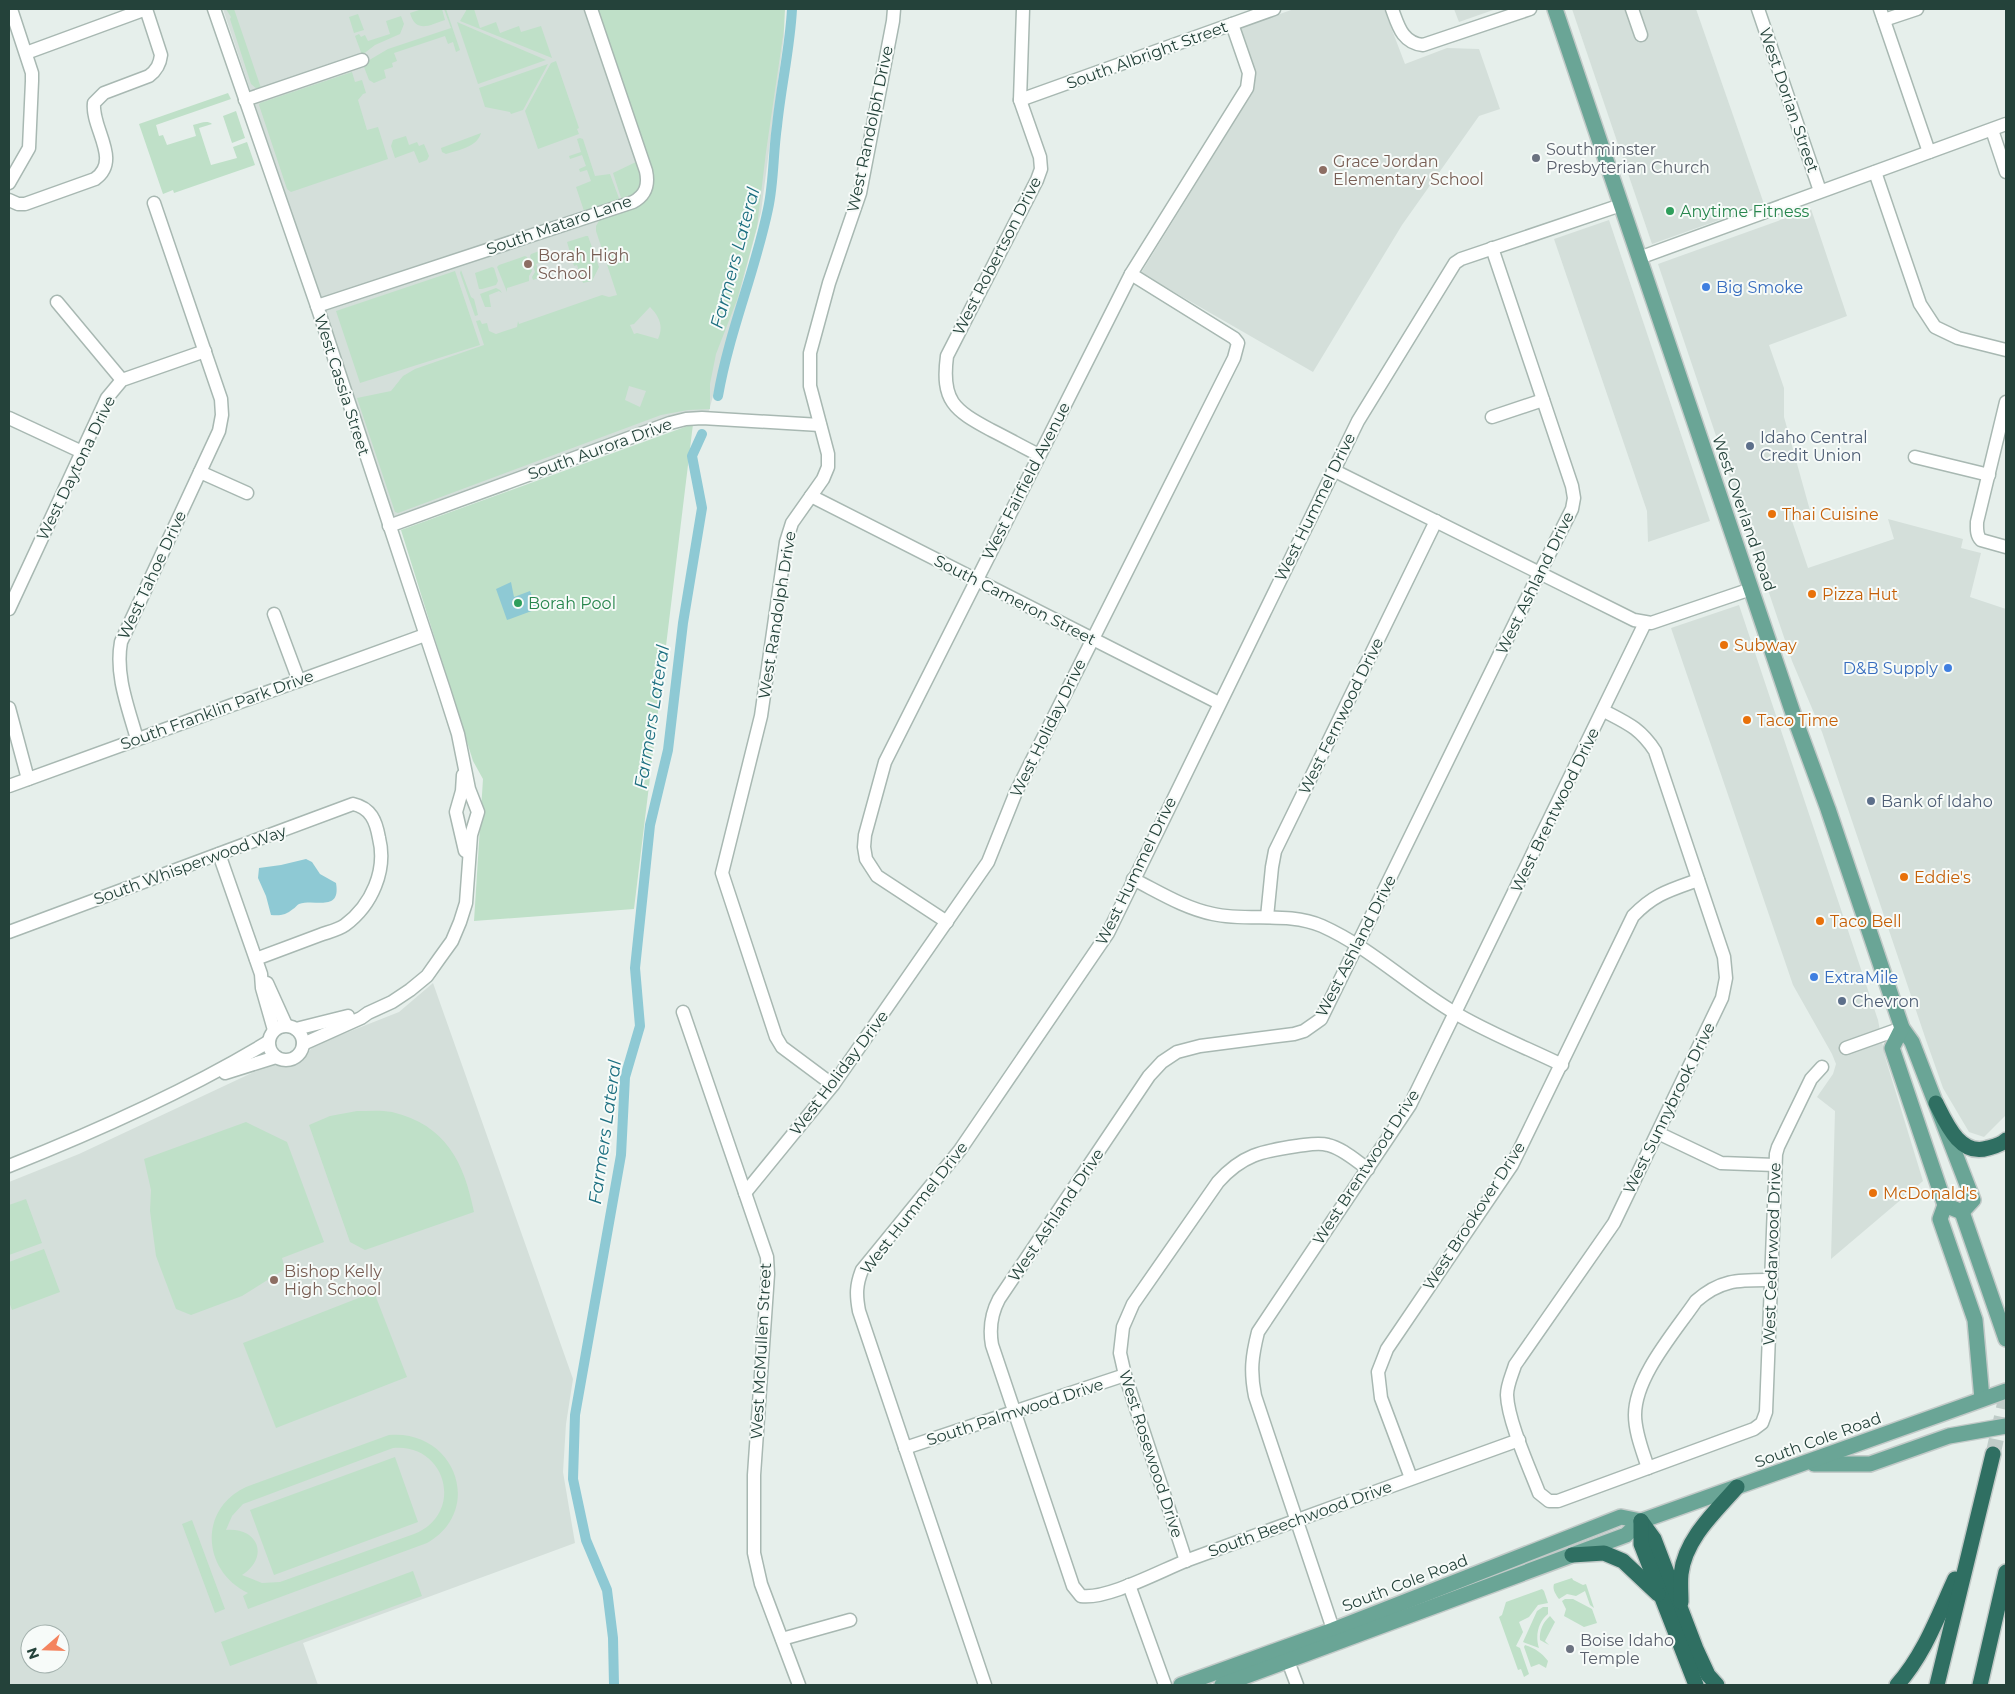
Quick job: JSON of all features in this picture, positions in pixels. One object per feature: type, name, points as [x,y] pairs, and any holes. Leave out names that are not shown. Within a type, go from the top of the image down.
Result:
[{"type":"highway","points":[[1936,1103],[1953,1135],[1971,1149],[1982,1150],[2002,1144],[2006,1140]]},
{"type":"highway","points":[[1937,1685],[1993,1454]]},
{"type":"highway","points":[[1681,1611],[1681,1574],[1690,1546],[1709,1519],[1737,1487]]},
{"type":"highway","points":[[1641,1521],[1641,1544],[1696,1685]]},
{"type":"highway","points":[[1641,1521],[1654,1539],[1696,1649],[1708,1675],[1717,1685]]},
{"type":"highway","points":[[1896,1685],[1912,1669],[1930,1636],[1970,1544]]},
{"type":"highway","points":[[1572,1555],[1604,1553],[1623,1561],[1662,1598]]},
{"type":"highway","points":[[1980,1685],[2006,1572]]},
{"type":"main road","name":"West Overland Road","points":[[1555,9],[1902,1028],[1912,1042],[1973,1200],[1962,1212]]},
{"type":"main road","points":[[1902,1028],[1892,1048],[1945,1205],[1940,1220],[1975,1320],[1982,1399]]},
{"type":"main road","points":[[1945,1205],[1962,1212],[2006,1339]]},
{"type":"main road","name":"South Cole Road","points":[[1222,1678],[1336,1636],[1572,1555],[1626,1535],[1641,1521],[1806,1464],[2006,1391]]},
{"type":"main road","points":[[1806,1464],[1870,1464],[1949,1436],[2006,1426]]},
{"type":"main road","name":"South Cole Road","points":[[1181,1685],[1222,1678],[1288,1660],[1336,1636],[1621,1517],[1641,1521]]},
{"type":"main road","points":[[1203,1685],[1219,1677],[1222,1678]]},
{"type":"street","points":[[9,183],[30,148],[32,81],[32,73],[11,9]]},
{"type":"street","points":[[9,200],[18,204],[25,204],[95,179],[102,174],[107,160],[94,117],[94,103],[104,93],[149,76],[158,67],[161,55],[146,9],[26,53]]},
{"type":"street","name":"West Cassia Street","points":[[214,9],[317,306],[458,734],[469,789],[478,812],[471,835],[468,873]]},
{"type":"street","name":"South Mataro Lane","points":[[317,306],[633,202],[643,195],[648,178],[591,9]]},
{"type":"street","name":"West Randolph Drive","points":[[833,1086],[782,1047],[776,1037],[722,873],[761,716],[786,542],[792,522],[824,479],[828,468],[828,454],[810,386],[810,353],[829,283],[860,193],[894,9]]},
{"type":"street","name":"West Robertson Drive","points":[[1023,9],[1020,100],[1040,157],[1041,169],[947,356],[945,374],[947,392],[954,405],[964,415],[1039,455]]},
{"type":"street","name":"South Albright Street","points":[[1020,100],[1274,9]]},
{"type":"street","points":[[1392,9],[1400,31],[1407,40],[1415,44],[1430,44],[1530,9]]},
{"type":"street","points":[[1632,9],[1641,35]]},
{"type":"street","name":"West Dorian Street","points":[[1758,9],[1820,191]]},
{"type":"street","points":[[1917,9],[1882,15],[1929,152]]},
{"type":"street","name":"West Fairfield Avenue","points":[[947,922],[877,876],[866,859],[865,835],[885,762],[1131,274],[1247,88],[1249,73],[1232,24]]},
{"type":"street","points":[[245,100],[362,60]]},
{"type":"street","points":[[1639,258],[2006,124]]},
{"type":"street","points":[[1992,130],[2006,172]]},
{"type":"street","points":[[1875,172],[1920,304],[1935,327],[1958,338],[2006,350]]},
{"type":"street","name":"West Tahoe Drive","points":[[137,739],[120,675],[118,658],[121,642],[219,431],[222,415],[221,399],[154,203]]},
{"type":"street","name":"West Hummel Drive","points":[[985,1685],[859,1310],[856,1296],[862,1270],[960,1150],[1108,933],[1332,470],[1358,421],[1456,263],[1461,259],[1621,204]]},
{"type":"street","name":"West Ashland Drive","points":[[1081,1596],[1073,1586],[992,1345],[990,1326],[994,1308],[1148,1076],[1162,1062],[1177,1052],[1200,1046],[1294,1034],[1313,1026],[1321,1019],[1572,509],[1574,498],[1572,486],[1492,248]]},
{"type":"street","name":"West Holiday Drive","points":[[745,1193],[833,1086],[988,862],[1016,792],[1238,349],[1238,343],[1227,332],[1131,274]]},
{"type":"street","points":[[57,302],[122,380]]},
{"type":"street","name":"West Daytona Drive","points":[[9,609],[107,398],[122,380],[204,351]]},
{"type":"street","points":[[1492,417],[1544,400]]},
{"type":"street","points":[[2006,402],[1977,522],[1978,537],[2006,547]]},
{"type":"street","points":[[9,418],[82,452]]},
{"type":"street","name":"South Aurora Drive","points":[[389,526],[670,423],[686,419],[702,418],[820,425]]},
{"type":"street","points":[[1916,457],[1988,475]]},
{"type":"street","points":[[1332,470],[1634,620],[1651,623],[1751,589]]},
{"type":"street","points":[[200,472],[246,493]]},
{"type":"street","name":"South Cameron Street","points":[[811,496],[1219,703]]},
{"type":"street","name":"West Fernwood Drive","points":[[1267,918],[1275,851],[1436,521]]},
{"type":"street","points":[[274,614],[298,681]]},
{"type":"street","name":"West Brentwood Drive","points":[[1336,1636],[1255,1396],[1251,1376],[1251,1359],[1258,1332],[1410,1106],[1645,623]]},
{"type":"street","name":"South Franklin Park Drive","points":[[9,786],[425,635]]},
{"type":"street","points":[[9,708],[28,779]]},
{"type":"street","name":"West Sunnybrook Drive","points":[[1604,710],[1638,729],[1655,751],[1724,957],[1726,978],[1722,998],[1614,1223],[1516,1365],[1510,1379],[1507,1394],[1509,1411],[1539,1493],[1548,1501],[1558,1501],[1648,1468]]},
{"type":"street","points":[[303,1044],[361,1018],[410,990],[427,976],[452,941],[466,904],[468,873],[463,838],[456,812],[462,791],[464,764]]},
{"type":"street","name":"South Whisperwood Way","points":[[9,932],[353,804],[362,806],[370,812],[377,825],[382,849],[374,891],[344,926],[256,959]]},
{"type":"street","points":[[219,854],[261,974],[272,1053],[282,1060],[294,1059],[302,1050],[303,1038],[291,1027],[261,974]]},
{"type":"street","points":[[1133,879],[1188,907],[1213,915],[1311,921],[1358,944],[1455,1013],[1562,1065]]},
{"type":"street","name":"West Brookover Drive","points":[[1410,1478],[1381,1398],[1378,1372],[1387,1349],[1512,1165],[1633,916],[1657,896],[1698,880]]},
{"type":"street","name":"West McMullen Street","points":[[683,1012],[767,1257],[768,1274],[754,1476],[754,1553],[761,1584],[799,1685]]},
{"type":"street","points":[[9,1166],[128,1114],[201,1079],[271,1036],[281,1026],[291,1027],[368,1013]]},
{"type":"street","points":[[1846,1048],[1902,1028]]},
{"type":"street","points":[[201,1079],[276,1057]]},
{"type":"street","name":"West Cedarwood Drive","points":[[1648,1468],[1754,1429],[1762,1423],[1766,1412],[1775,1165],[1778,1147],[1811,1079],[1822,1067]]},
{"type":"street","points":[[1658,1133],[1721,1163],[1775,1165]]},
{"type":"street","name":"West Rosewood Drive","points":[[1186,1561],[1125,1375],[1120,1353],[1123,1327],[1133,1304],[1218,1182],[1228,1172],[1252,1155],[1317,1144],[1328,1144],[1368,1169]]},
{"type":"street","points":[[1648,1468],[1635,1417],[1638,1393],[1646,1374],[1696,1301],[1705,1293],[1725,1283],[1737,1280],[1771,1280]]},
{"type":"street","name":"South Palmwood Drive","points":[[905,1448],[1125,1375]]},
{"type":"street","name":"South Beechwood Drive","points":[[1081,1596],[1095,1596],[1128,1585],[1186,1561],[1410,1478],[1519,1440]]},
{"type":"street","points":[[1128,1585],[1165,1685]]},
{"type":"street","points":[[782,1639],[850,1620]]},
{"type":"street","points":[[1288,1660],[1297,1685]]},
{"type":"shaded area","name":"Borah High School","points":[[223,9],[783,9],[784,36],[761,212],[709,411],[667,418],[394,519]]},
{"type":"shaded area","name":"Grace Jordan Elementary School","points":[[1294,9],[1384,9],[1405,64],[1447,48],[1479,49],[1500,109],[1479,116],[1402,225],[1313,372],[1141,273],[1252,93],[1255,71],[1240,28]]},
{"type":"shaded area","points":[[1454,9],[1496,9],[1459,22]]},
{"type":"shaded area","points":[[1572,9],[1696,9],[1764,204],[1652,244]]},
{"type":"shaded area","points":[[1811,209],[1847,316],[1769,345],[1784,388],[1784,417],[1811,514],[1792,521],[1808,568],[1894,539],[1888,519],[1963,539],[1961,548],[1981,553],[1970,597],[2006,609],[2006,1115],[1984,1137],[1969,1132],[1943,1088],[1822,732],[1792,661],[1658,264]]},
{"type":"shaded area","points":[[1609,220],[1710,521],[1648,542],[1647,511],[1554,239]]},
{"type":"shaded area","points":[[1739,605],[1878,1020],[1885,1057],[1923,1181],[1831,1259],[1835,1111],[1817,1097],[1833,1074],[1836,1064],[1793,985],[1671,628]]},
{"type":"shaded area","name":"Bishop Kelly High School","points":[[433,983],[573,1379],[566,1424],[563,1472],[575,1543],[303,1643],[318,1685],[9,1685],[9,1182],[79,1154],[269,1065],[296,1064],[305,1057],[313,1046],[399,1012]]},
{"type":"green space","points":[[226,9],[234,9],[261,88],[257,89],[251,84],[230,19],[231,17]]},
{"type":"green space","points":[[422,9],[442,9],[445,20],[429,26],[420,26],[416,24],[410,13]]},
{"type":"green space","points":[[444,9],[446,9],[460,50],[456,52],[453,42],[448,44],[445,36],[394,53],[397,61],[392,63],[393,67],[384,70],[386,78],[374,83],[369,80],[364,67],[367,66],[366,62],[388,49],[451,28]]},
{"type":"green space","points":[[467,9],[474,9],[480,28],[496,22],[500,33],[519,26],[521,32],[541,26],[552,58],[460,21]]},
{"type":"green space","points":[[597,9],[785,9],[784,29],[757,227],[737,300],[716,354],[710,384],[710,409],[688,410],[661,415],[398,513],[395,512],[357,398],[391,391],[403,376],[415,369],[484,345],[476,321],[480,320],[482,324],[487,323],[489,331],[496,334],[517,327],[518,321],[519,324],[602,295],[609,297],[617,295],[596,226],[600,219],[649,195]],"holes":[[[650,307],[660,322],[661,330],[658,339],[637,333],[634,334],[630,325],[634,324]],[[629,386],[646,391],[640,407],[625,400]]]},
{"type":"green space","points":[[358,14],[364,30],[354,33],[349,17]]},
{"type":"green space","points":[[401,16],[404,24],[400,34],[375,45],[362,55],[355,36],[359,34],[361,37],[365,35],[368,41],[390,34],[386,21]]},
{"type":"green space","points":[[457,22],[546,60],[478,84]]},
{"type":"green space","points":[[556,61],[579,128],[577,129],[579,134],[538,149],[525,111],[551,63]]},
{"type":"green space","points":[[548,64],[523,110],[511,114],[510,112],[485,107],[479,88]]},
{"type":"green space","points":[[352,72],[355,82],[362,80],[366,93],[358,100],[367,130],[378,127],[388,159],[291,192],[287,189],[259,105],[260,103]]},
{"type":"green space","points":[[228,93],[231,99],[156,125],[159,136],[163,135],[167,145],[196,136],[193,125],[208,122],[212,124],[199,128],[211,165],[237,158],[233,147],[247,142],[255,165],[174,193],[173,190],[163,194],[139,124]]},
{"type":"green space","points":[[236,111],[245,138],[232,143],[223,116]]},
{"type":"green space","points":[[481,133],[472,145],[446,154],[442,152],[441,148]]},
{"type":"green space","points":[[406,136],[409,145],[417,142],[419,146],[424,144],[429,156],[427,160],[419,163],[414,151],[395,158],[391,146],[393,140]]},
{"type":"green space","points":[[577,139],[583,139],[595,176],[610,174],[620,201],[588,212],[584,211],[576,187],[591,181],[587,170],[580,172],[579,169],[586,166],[582,155],[570,159],[569,156],[581,152]]},
{"type":"green space","points":[[638,161],[643,177],[639,192],[622,201],[613,173]]},
{"type":"green space","points":[[588,236],[599,267],[592,281],[583,283],[577,265],[574,266],[567,242]]},
{"type":"green space","points":[[548,248],[550,253],[543,257],[544,261],[536,264],[541,277],[533,280],[532,277],[535,272],[530,256]]},
{"type":"green space","points":[[525,256],[532,271],[529,281],[507,288],[507,292],[497,267]]},
{"type":"green space","points":[[492,267],[498,281],[496,285],[479,289],[475,273]]},
{"type":"green space","points":[[461,270],[471,297],[474,299],[478,315],[475,316],[460,273]]},
{"type":"green space","points":[[455,271],[480,345],[360,383],[336,311]]},
{"type":"green space","points":[[496,288],[502,293],[499,291],[489,295],[491,307],[485,307],[480,294]]},
{"type":"green space","points":[[693,424],[634,909],[474,921],[483,779],[473,761],[401,530]]},
{"type":"green space","points":[[357,1111],[392,1112],[411,1118],[439,1136],[458,1162],[465,1177],[474,1212],[365,1250],[350,1242],[309,1125],[330,1116]]},
{"type":"green space","points":[[246,1122],[287,1142],[324,1242],[282,1258],[285,1269],[242,1296],[191,1315],[176,1309],[156,1256],[150,1211],[151,1190],[144,1159]]},
{"type":"green space","points":[[26,1199],[42,1243],[9,1255],[9,1205]]},
{"type":"green space","points":[[44,1249],[60,1292],[12,1310],[9,1302],[9,1262]]},
{"type":"green space","points":[[374,1292],[407,1377],[276,1428],[243,1343]]},
{"type":"green space","points":[[389,1435],[412,1437],[431,1445],[445,1458],[454,1474],[458,1493],[455,1511],[445,1529],[427,1543],[248,1609],[243,1596],[248,1593],[233,1583],[222,1570],[214,1556],[212,1540],[213,1524],[220,1510],[230,1497],[246,1487]],"holes":[[[393,1448],[411,1449],[426,1457],[437,1468],[443,1482],[444,1497],[440,1511],[430,1524],[414,1534],[280,1582],[262,1583],[242,1575],[251,1568],[256,1560],[258,1552],[256,1545],[253,1538],[246,1533],[237,1530],[226,1530],[232,1516],[243,1504]]]},
{"type":"green space","points":[[395,1457],[418,1522],[274,1575],[250,1510]]},
{"type":"green space","points":[[192,1520],[225,1609],[215,1613],[182,1524]]},
{"type":"green space","points":[[413,1571],[422,1596],[230,1666],[221,1642]]},
{"type":"green space","points":[[1572,1578],[1583,1585],[1586,1584],[1594,1608],[1590,1605],[1585,1591],[1576,1596],[1567,1594],[1559,1599],[1554,1590],[1554,1584]]},
{"type":"green space","points":[[1542,1589],[1548,1603],[1538,1605],[1529,1617],[1519,1622],[1523,1632],[1516,1646],[1520,1648],[1529,1674],[1524,1677],[1521,1669],[1518,1670],[1499,1617],[1502,1615],[1506,1602]]},
{"type":"green space","points":[[1573,1599],[1592,1609],[1597,1623],[1584,1627],[1564,1616],[1566,1609],[1562,1601]]},
{"type":"green space","points":[[1543,1607],[1548,1607],[1548,1614],[1538,1630],[1539,1648],[1523,1642],[1537,1611]]},
{"type":"green space","points":[[1550,1616],[1555,1622],[1545,1641],[1549,1645],[1540,1640],[1540,1633],[1545,1621]]},
{"type":"green space","points":[[1525,1645],[1535,1649],[1546,1658],[1548,1661],[1546,1668],[1539,1664],[1531,1667]]},
{"type":"water","name":"Borah Pool","points":[[511,582],[514,597],[530,591],[537,609],[507,620],[496,589]]},
{"type":"water","points":[[306,859],[312,862],[320,874],[336,883],[337,892],[335,898],[325,902],[299,904],[285,914],[271,915],[266,896],[258,878],[259,868]]},
{"type":"waterway","name":"Farmers Lateral","points":[[718,396],[729,349],[768,209],[792,9]]},
{"type":"waterway","name":"Farmers Lateral","points":[[614,1685],[613,1638],[607,1590],[586,1540],[573,1479],[575,1415],[621,1155],[625,1077],[640,1026],[635,968],[650,825],[668,750],[683,623],[702,508],[692,456],[702,434]]},
{"type":"tunnel","points":[[1993,1454],[2006,1397]]},
{"type":"place","name":"Southminster Presbyterian Church","points":[[1536,158]]},
{"type":"place","name":"Grace Jordan Elementary School","points":[[1323,170]]},
{"type":"place","name":"Anytime Fitness","points":[[1670,211]]},
{"type":"place","name":"Borah High School","points":[[528,264]]},
{"type":"place","name":"Big Smoke","points":[[1706,287]]},
{"type":"place","name":"Idaho Central Credit Union","points":[[1750,446]]},
{"type":"place","name":"Thai Cuisine","points":[[1772,514]]},
{"type":"place","name":"Pizza Hut","points":[[1812,594]]},
{"type":"place","name":"Borah Pool","points":[[518,603]]},
{"type":"place","name":"Subway","points":[[1724,645]]},
{"type":"place","name":"D&B Supply","points":[[1948,668]]},
{"type":"place","name":"Taco Time","points":[[1747,720]]},
{"type":"place","name":"Bank of Idaho","points":[[1871,801]]},
{"type":"place","name":"Eddie's","points":[[1904,877]]},
{"type":"place","name":"Taco Bell","points":[[1820,921]]},
{"type":"place","name":"ExtraMile","points":[[1814,977]]},
{"type":"place","name":"Chevron","points":[[1842,1001]]},
{"type":"place","name":"McDonald's","points":[[1873,1193]]},
{"type":"place","name":"Bishop Kelly High School","points":[[274,1280]]},
{"type":"place","name":"Boise Idaho Temple","points":[[1570,1649]]}]
